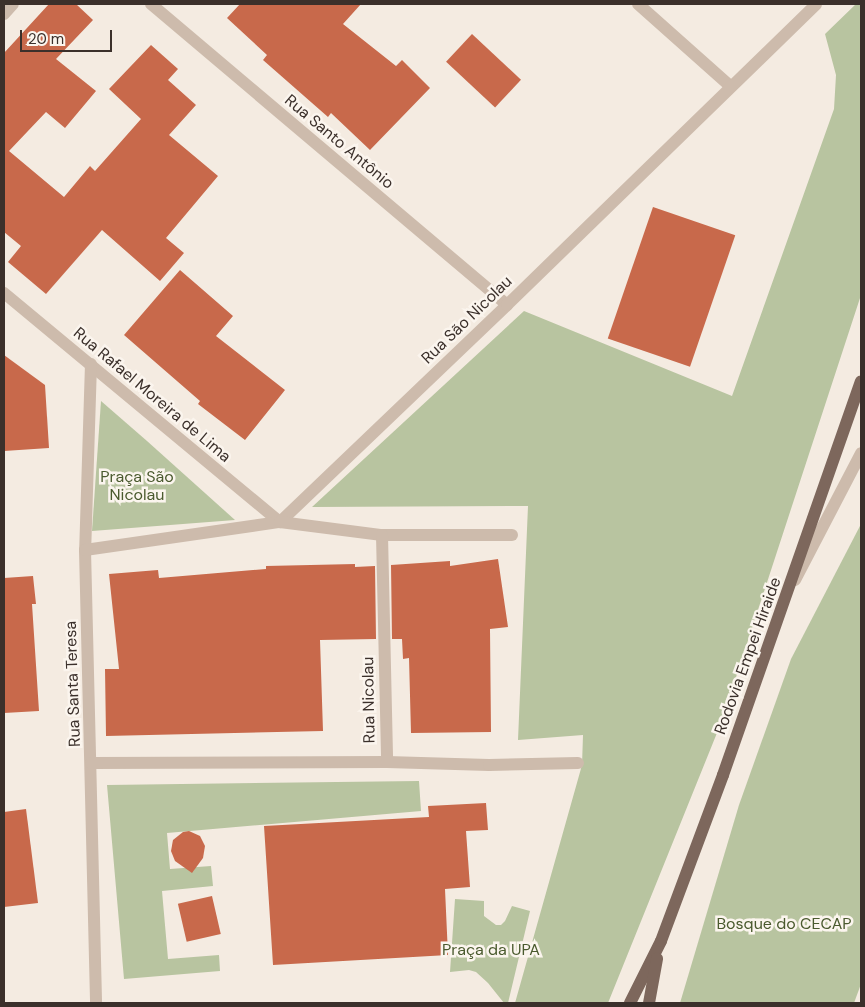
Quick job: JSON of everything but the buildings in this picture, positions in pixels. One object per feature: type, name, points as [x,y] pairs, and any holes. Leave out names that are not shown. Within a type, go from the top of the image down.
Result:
[{"type":"main road","name":"Rodovia Empei Hiraide","points":[[630,1003],[661,941],[787,596],[861,382]]},
{"type":"main road","name":"Rodovia Empei Hiraide","points":[[649,1003],[661,941]]},
{"type":"street","points":[[4,14],[13,4]]},
{"type":"street","name":"Rua Santo Antônio","points":[[151,4],[507,305]]},
{"type":"street","points":[[638,4],[730,86]]},
{"type":"street","name":"Rua São Nicolau","points":[[280,522],[507,305],[816,4]]},
{"type":"street","name":"Rua Rafael Moreira de Lima","points":[[4,293],[280,522]]},
{"type":"street","name":"Rua Santa Teresa","points":[[91,364],[85,550],[96,1003]]},
{"type":"street","points":[[787,596],[861,453]]},
{"type":"street","points":[[85,550],[280,522],[382,535],[512,535]]},
{"type":"street","name":"Rua Nicolau","points":[[91,763],[387,762],[382,535]]},
{"type":"street","points":[[387,762],[488,765],[578,763]]},
{"type":"green space","points":[[856,4],[861,4],[861,295],[721,723],[608,1003],[515,1003],[582,765],[583,735],[518,740],[528,506],[312,507],[524,311],[732,396],[834,109],[836,75],[825,34]]},
{"type":"green space","name":"Praça São Nicolau","points":[[101,401],[147,441],[235,520],[92,531]]},
{"type":"green space","name":"Bosque do CECAP","points":[[861,524],[861,984],[854,1003],[680,1003],[739,805],[791,659]]},
{"type":"green space","points":[[419,781],[421,811],[167,833],[170,869],[211,866],[213,886],[162,891],[168,959],[219,955],[220,971],[124,979],[107,785]]},
{"type":"green space","name":"Praça da UPA","points":[[455,899],[484,901],[484,916],[496,925],[501,925],[505,921],[512,906],[530,911],[508,1003],[504,1003],[488,983],[476,972],[469,970],[450,972]]}]
